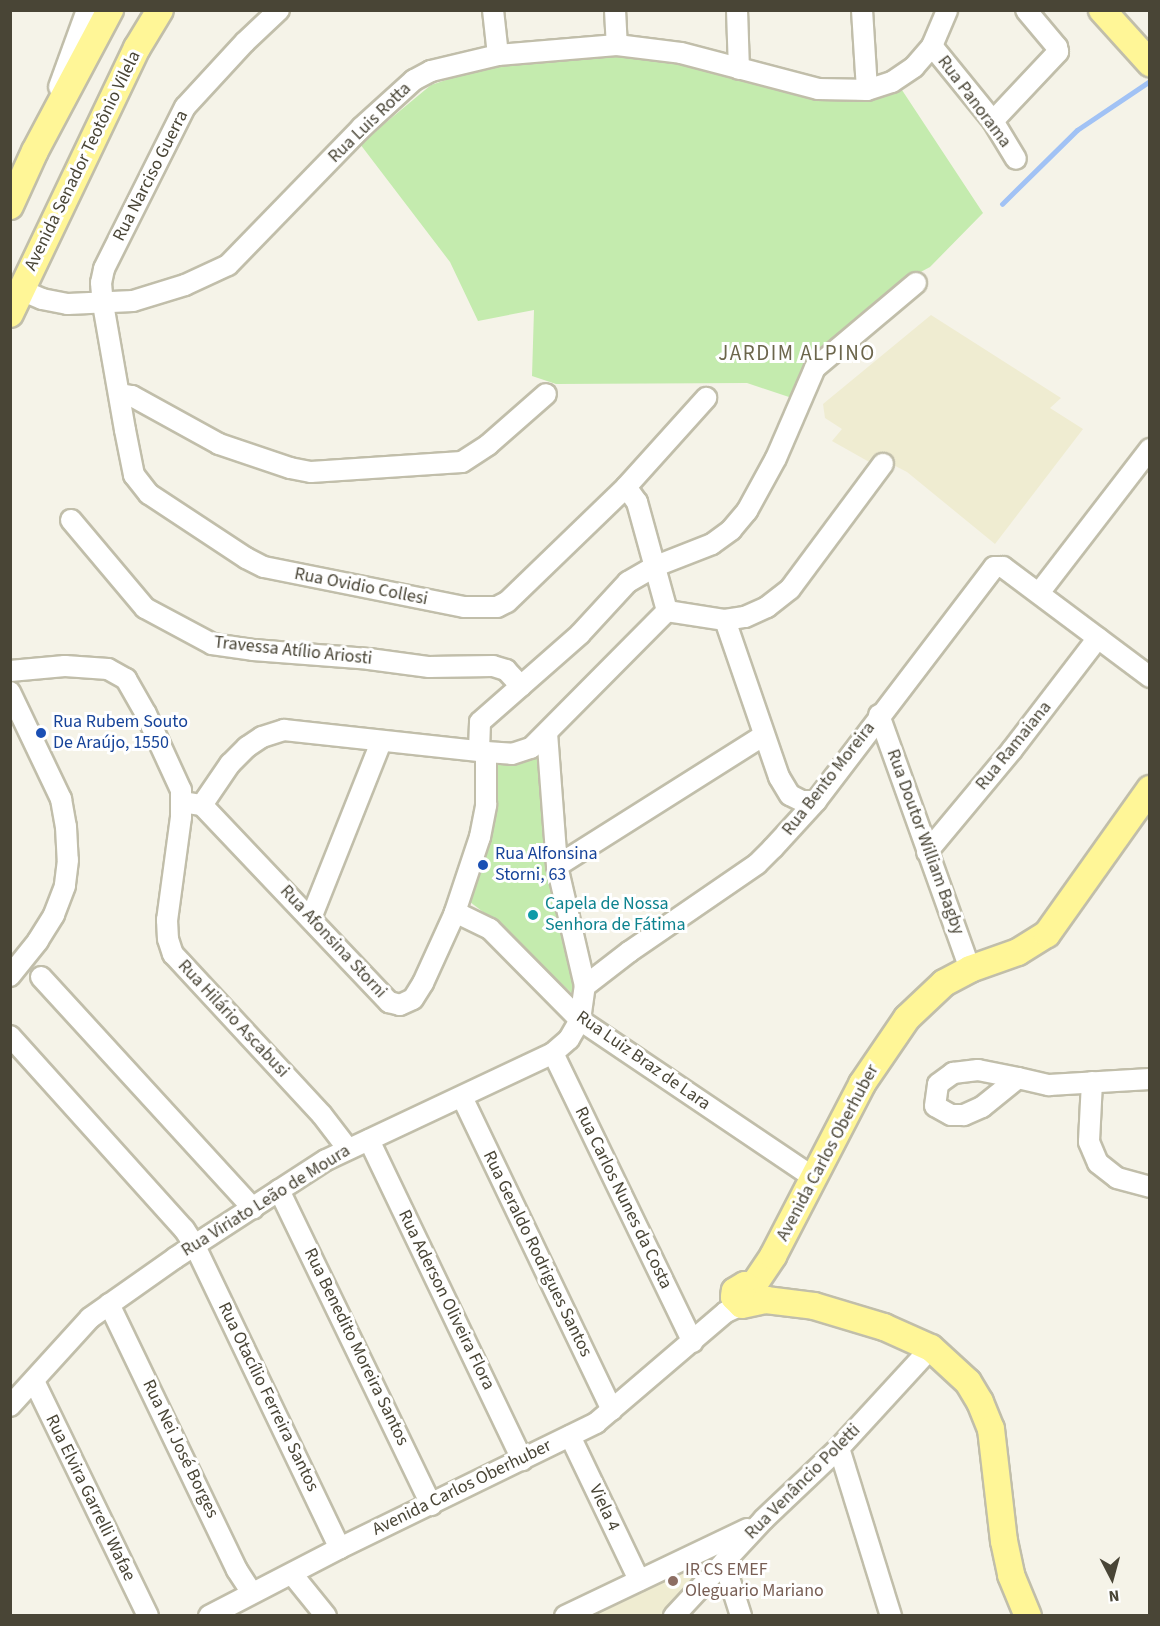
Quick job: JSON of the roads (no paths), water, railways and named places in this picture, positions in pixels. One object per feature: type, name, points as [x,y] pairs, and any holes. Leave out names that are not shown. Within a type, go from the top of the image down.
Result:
[{"type":"main road","points":[[1102,10],[1147,60]]},
{"type":"main road","points":[[10,206],[97,12],[116,28],[126,32],[139,30],[157,16]]},
{"type":"main road","name":"Avenida Senador Teotônio Vilela","points":[[10,314],[136,48],[157,16]]},
{"type":"main road","name":"Avenida Carlos Oberhuber","points":[[747,1296],[862,1084],[907,1018],[944,982],[970,969],[1018,952],[1047,934],[1149,789]]},
{"type":"main road","points":[[747,1296],[814,1306],[884,1327],[931,1348],[968,1383],[980,1402],[991,1430],[1004,1541],[1011,1575],[1028,1616]]},
{"type":"street","name":"Rua Narciso Guerra","points":[[103,304],[101,283],[104,269],[185,107],[245,42],[279,10]]},
{"type":"street","points":[[493,10],[498,55]]},
{"type":"street","points":[[615,10],[617,45]]},
{"type":"street","points":[[737,10],[739,69]]},
{"type":"street","points":[[862,10],[867,90],[899,78],[914,67],[932,46],[948,10]]},
{"type":"street","points":[[993,121],[1058,52],[1057,47],[1026,10]]},
{"type":"street","name":"Rua Luis Rotta","points":[[21,290],[42,299],[68,304],[133,302],[228,265],[361,128],[414,80],[431,71],[498,55],[617,45],[670,50],[818,89],[867,90]]},
{"type":"street","name":"Rua Panorama","points":[[932,46],[993,121],[1016,159]]},
{"type":"street","name":"Rua Afonsina Storni","points":[[202,805],[389,1002],[400,1005],[412,999],[423,983],[455,912],[480,837],[486,805],[480,722],[580,634],[628,582],[656,566],[712,544],[731,530],[747,511],[776,458],[815,368],[916,283]]},
{"type":"street","name":"Rua Ovidio Collesi","points":[[103,304],[137,482],[149,494],[246,558],[264,567],[464,607],[497,607],[507,602],[626,487],[706,398]]},
{"type":"street","points":[[119,394],[132,396],[226,447],[311,472],[462,462],[489,446],[546,394]]},
{"type":"street","points":[[1040,593],[1149,449]]},
{"type":"street","points":[[667,611],[725,620],[745,617],[767,607],[790,589],[883,464]]},
{"type":"street","points":[[626,487],[637,502],[667,611]]},
{"type":"street","name":"Travessa Atílio Ariosti","points":[[71,520],[143,606],[212,644],[429,667],[493,666],[506,670],[521,686]]},
{"type":"street","name":"Rua Bento Moreira","points":[[585,986],[628,952],[757,864],[816,801],[992,569],[1003,567],[1098,638],[1146,668]]},
{"type":"street","points":[[182,802],[202,805],[239,755],[255,741],[284,730],[482,752],[512,754],[531,748],[547,734],[588,688],[667,611]]},
{"type":"street","points":[[725,620],[779,777],[790,795],[802,801],[816,801]]},
{"type":"street","name":"Rua Ramaiana","points":[[927,852],[1012,750],[1098,638]]},
{"type":"street","name":"Rua Hilário Ascabusi","points":[[10,671],[65,666],[108,669],[119,674],[133,688],[178,781],[182,802],[167,920],[169,944],[173,954],[322,1115],[348,1149]]},
{"type":"street","points":[[10,692],[60,799],[66,827],[68,860],[65,886],[54,915],[10,976]]},
{"type":"street","name":"Rua Doutor William Bagby","points":[[879,715],[970,969]]},
{"type":"street","points":[[547,734],[557,866],[585,986],[580,1020]]},
{"type":"street","points":[[557,866],[764,735]]},
{"type":"street","points":[[311,918],[381,742]]},
{"type":"street","name":"Rua Luiz Braz de Lara","points":[[455,912],[490,929],[580,1020],[813,1178]]},
{"type":"street","points":[[41,977],[254,1208]]},
{"type":"street","name":"Rua Viriato Leão de Moura","points":[[13,1398],[34,1381],[83,1325],[109,1304],[279,1190],[348,1149],[553,1053],[569,1039],[580,1020]]},
{"type":"street","name":"Rua Otacílio Ferreira Santos","points":[[10,1036],[184,1229],[195,1246],[340,1548]]},
{"type":"street","name":"Rua Carlos Nunes da Costa","points":[[553,1053],[693,1342]]},
{"type":"street","points":[[1018,1078],[1049,1085],[1149,1079]]},
{"type":"street","points":[[1092,1082],[1089,1142],[1098,1162],[1117,1178],[1149,1187]]},
{"type":"street","name":"Rua Geraldo Rodrigues Santos","points":[[462,1097],[612,1410]]},
{"type":"street","name":"Rua Aderson Oliveira Flora","points":[[369,1140],[522,1460]]},
{"type":"street","name":"Rua Benedito Moreira Santos","points":[[279,1190],[431,1505]]},
{"type":"street","name":"Avenida Carlos Oberhuber","points":[[208,1616],[340,1548],[596,1423],[747,1296]]},
{"type":"street","name":"Rua Nei José Borges","points":[[109,1304],[237,1570],[252,1593]]},
{"type":"street","name":"Rua Venâncio Poletti","points":[[674,1616],[764,1519],[839,1448],[931,1348]]},
{"type":"street","name":"Rua Elvira Garrelli Wafae","points":[[34,1381],[148,1616]]},
{"type":"street","name":"Viela 4","points":[[570,1436],[639,1580]]},
{"type":"street","points":[[839,1448],[891,1616]]},
{"type":"street","points":[[565,1616],[731,1539],[764,1519]]},
{"type":"street","points":[[724,1562],[741,1616]]},
{"type":"street","points":[[292,1574],[326,1616]]},
{"type":"waterway","points":[[1002,204],[1077,130],[1150,81]]},
{"type":"place","name":"Rua Rubem Souto De Araújo, 1550","points":[[41,733]]},
{"type":"place","name":"Rua Alfonsina Storni, 63","points":[[483,865]]},
{"type":"place","name":"Capela de Nossa Senhora de Fátima","points":[[533,915]]},
{"type":"place","name":"IR CS EMEF Oleguario Mariano","points":[[673,1581]]},
{"type":"district","name":"JARDIM ALPINO","points":[[797,353]]}]
